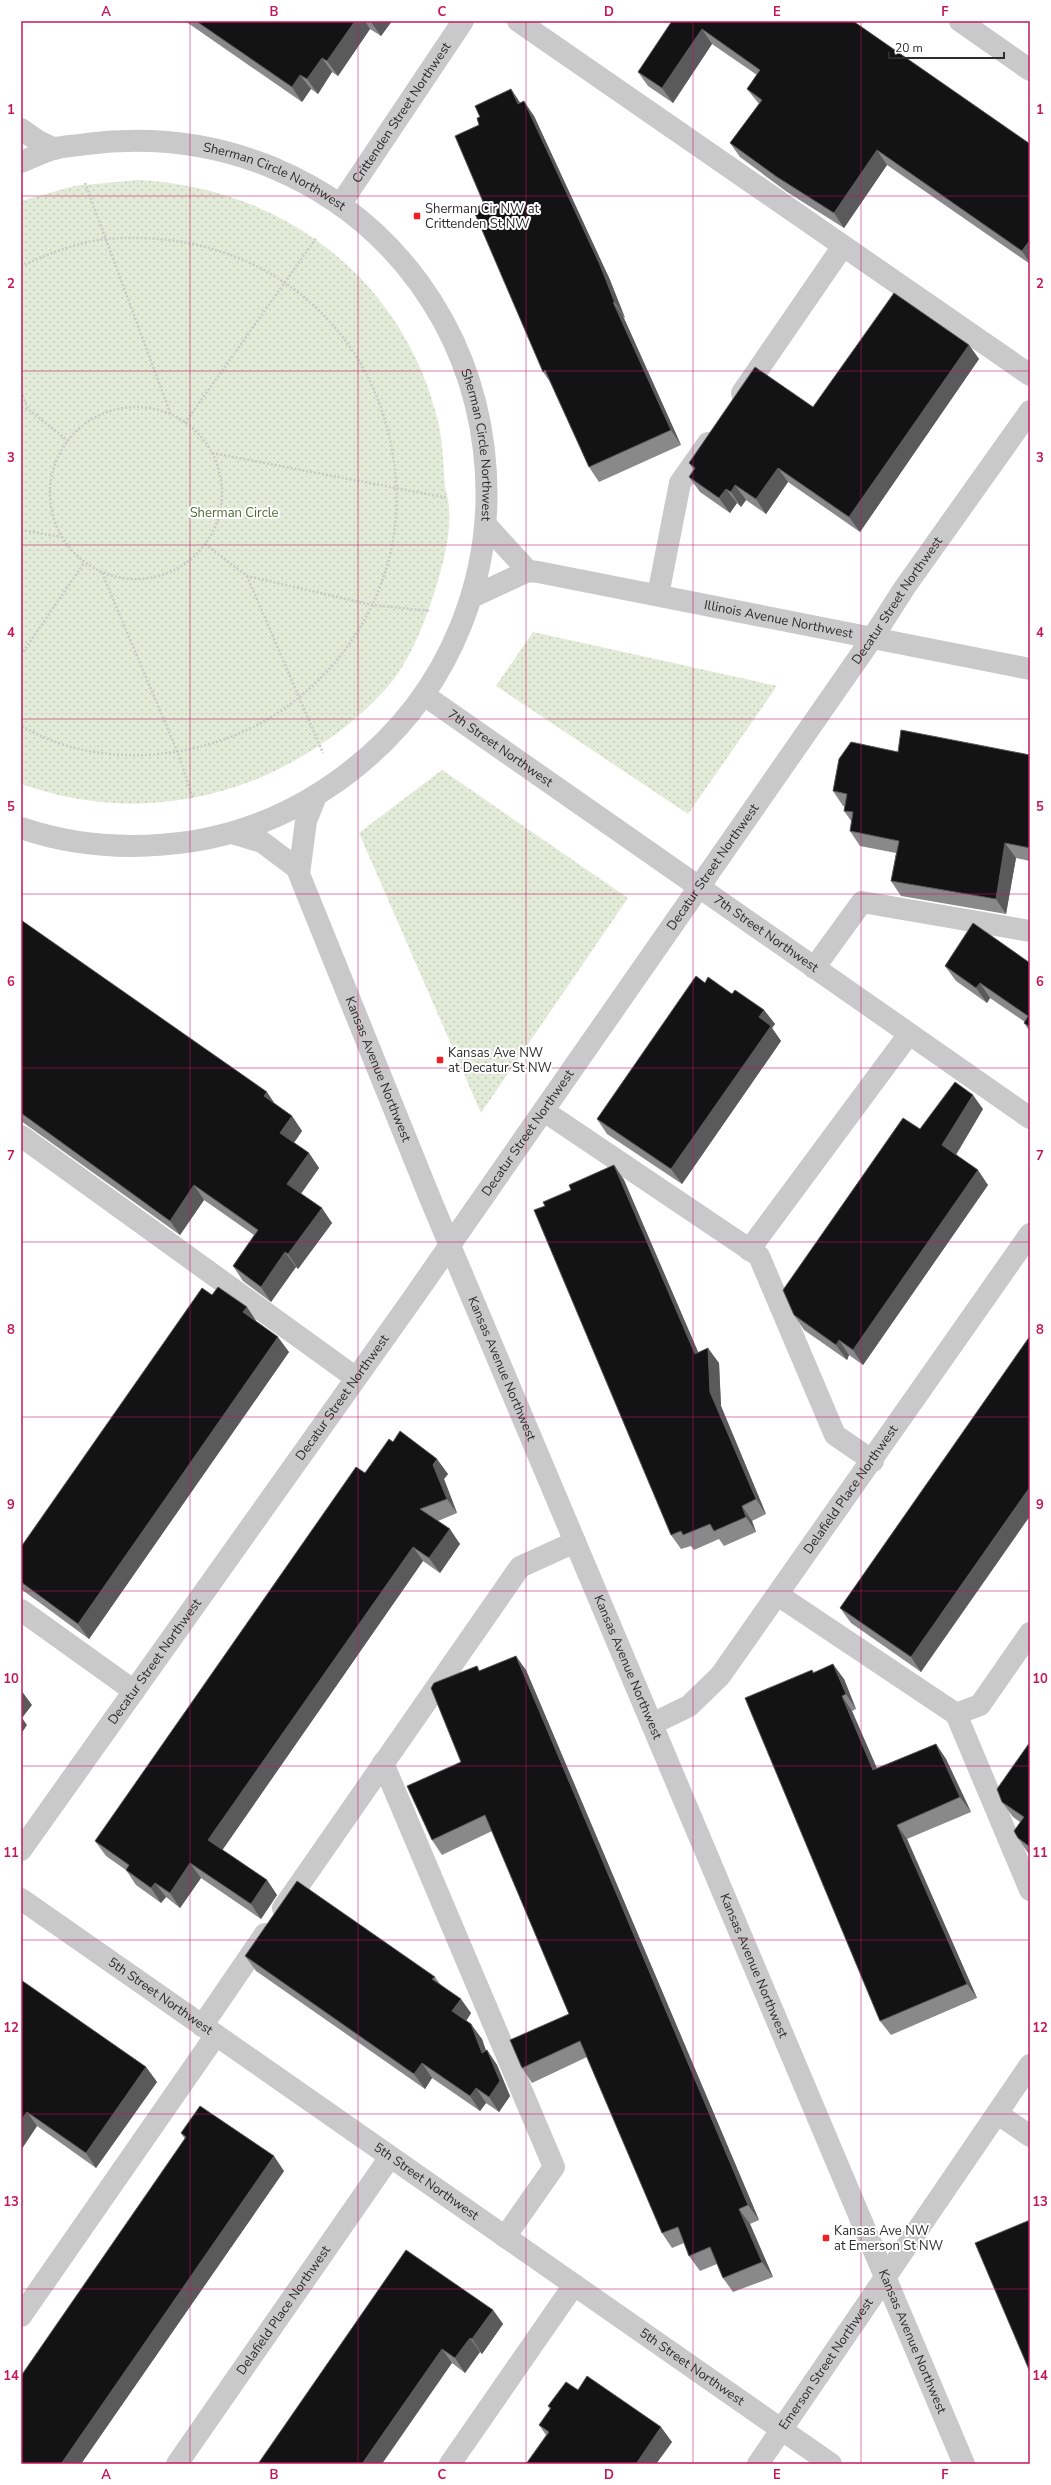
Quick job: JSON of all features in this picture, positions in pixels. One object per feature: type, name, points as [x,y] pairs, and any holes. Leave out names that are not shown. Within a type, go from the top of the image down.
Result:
[{"type":"street","name":"Crittenden Street Northwest","points":[[340,205],[463,21]]},
{"type":"street","points":[[518,21],[1030,375]]},
{"type":"street","points":[[960,21],[1030,70]]},
{"type":"street","points":[[21,129],[38,141],[54,148]]},
{"type":"street","name":"Sherman Circle Northwest","points":[[21,162],[54,148],[106,141],[141,140],[177,142],[213,148],[249,158],[284,173],[340,205],[377,235],[403,262],[442,319],[462,359],[474,395],[486,452],[488,494],[486,525],[472,597],[450,652],[424,695],[392,734],[366,760],[316,796],[270,819],[232,833],[171,845],[134,847],[86,844],[21,828]]},
{"type":"street","points":[[658,596],[680,483],[843,246]]},
{"type":"street","name":"Decatur Street Northwest","points":[[21,1850],[544,1111],[873,637],[905,587],[1030,411]]},
{"type":"street","points":[[472,597],[528,571],[486,525]]},
{"type":"street","name":"Illinois Avenue Northwest","points":[[528,571],[873,637],[1030,669]]},
{"type":"street","name":"7th Street Northwest","points":[[424,695],[1030,1118]]},
{"type":"street","points":[[232,833],[262,842],[298,868],[306,821],[316,796]]},
{"type":"street","name":"Kansas Avenue Northwest","points":[[298,868],[449,1245],[964,2464]]},
{"type":"street","points":[[814,968],[862,902],[1030,931]]},
{"type":"street","points":[[749,1250],[909,1034]]},
{"type":"street","points":[[544,1111],[758,1256],[835,1435],[873,1461]]},
{"type":"street","points":[[21,1136],[356,1378]]},
{"type":"street","name":"Delafield Place Northwest","points":[[652,1724],[689,1706],[711,1688],[873,1461],[1030,1234]]},
{"type":"street","points":[[21,2316],[383,1763],[520,1567],[575,1542]]},
{"type":"street","points":[[778,1595],[956,1714],[1030,1890]]},
{"type":"street","points":[[21,1610],[134,1691]]},
{"type":"street","points":[[956,1714],[980,1705],[1030,1633]]},
{"type":"street","points":[[383,1763],[554,2167],[505,2237]]},
{"type":"street","name":"5th Street Northwest","points":[[21,1899],[832,2464]]},
{"type":"street","name":"Emerson Street Northwest","points":[[758,2464],[885,2275],[998,2114],[1030,2065]]},
{"type":"street","points":[[998,2114],[1030,2136]]},
{"type":"street","name":"Delafield Place Northwest","points":[[177,2464],[390,2157]]},
{"type":"street","points":[[450,2464],[574,2285]]},
{"type":"path","points":[[85,183],[171,415]]},
{"type":"path","points":[[185,423],[317,237]]},
{"type":"path","points":[[21,266],[50,254],[105,240],[157,238],[199,244],[246,260],[285,282],[318,309],[343,337],[366,373],[385,416],[395,457],[397,489],[394,536],[385,575],[372,605],[347,649],[313,687],[270,719],[224,740],[178,753],[145,755],[108,754],[71,747],[34,734],[21,725]]},
{"type":"path","points":[[21,392],[28,409],[68,441]]},
{"type":"path","points":[[142,407],[171,415],[185,423],[204,440],[212,452],[218,467],[222,494],[217,520],[205,544],[180,568],[150,579],[125,579],[102,573],[84,563],[61,538],[51,510],[50,484],[54,468],[68,441],[86,423],[116,410],[142,407]]},
{"type":"path","points":[[21,408],[28,409]]},
{"type":"path","points":[[212,452],[448,498]]},
{"type":"path","points":[[21,530],[61,538]]},
{"type":"path","points":[[205,544],[247,576],[372,605],[432,611]]},
{"type":"path","points":[[21,655],[84,563]]},
{"type":"path","points":[[102,573],[178,753],[193,799]]},
{"type":"path","points":[[247,576],[300,697],[323,754]]},
{"type":"green space","name":"Sherman Circle","points":[[138,180],[191,186],[241,200],[287,222],[329,250],[366,284],[397,324],[421,370],[440,429],[445,486],[449,503],[449,527],[437,584],[414,646],[394,679],[364,711],[329,739],[311,751],[252,781],[223,791],[195,798],[137,804],[108,803],[79,799],[50,793],[21,784],[21,201],[74,186]]},
{"type":"green space","points":[[533,632],[777,686],[688,814],[496,686]]},
{"type":"green space","points":[[442,770],[628,898],[481,1113],[359,833]]},
{"type":"building","points":[[196,21],[355,21],[327,61],[322,58],[307,79],[300,75],[292,87]]},
{"type":"building","points":[[672,21],[853,21],[1030,144],[1030,240],[1022,251],[877,150],[834,213],[777,177],[730,143],[762,100],[747,89],[760,70],[702,29],[662,88],[638,72]]},
{"type":"building","points":[[511,89],[518,104],[524,101],[600,265],[615,303],[613,302],[671,430],[589,467],[545,370],[543,372],[473,209],[484,204],[455,136],[479,125],[477,118],[480,117],[475,106]]},
{"type":"building","points":[[894,293],[969,345],[849,517],[778,468],[756,499],[735,485],[731,492],[726,489],[719,498],[689,477],[695,468],[689,463],[755,367],[813,407]]},
{"type":"building","points":[[901,730],[1030,755],[1030,848],[1005,843],[996,899],[891,881],[899,841],[850,831],[853,812],[844,811],[847,794],[833,791],[839,759],[851,742],[898,752]]},
{"type":"building","points":[[21,920],[267,1092],[264,1096],[292,1116],[280,1133],[309,1153],[287,1184],[322,1208],[288,1254],[285,1252],[261,1287],[233,1266],[258,1230],[194,1185],[170,1221],[21,1113]]},
{"type":"building","points":[[973,923],[1030,963],[1030,1027],[1024,1023],[1028,1016],[980,983],[976,988],[945,966]]},
{"type":"building","points":[[696,976],[705,983],[708,977],[732,994],[735,990],[764,1010],[759,1017],[771,1026],[671,1169],[597,1119]]},
{"type":"building","points":[[955,1082],[973,1095],[942,1145],[978,1170],[853,1350],[839,1340],[836,1345],[794,1315],[783,1290],[903,1118],[920,1129]]},
{"type":"building","points":[[614,1165],[695,1354],[708,1348],[710,1392],[756,1499],[742,1506],[746,1517],[714,1531],[710,1524],[683,1535],[681,1531],[671,1535],[534,1210],[545,1206],[543,1202],[571,1190],[569,1185]]},
{"type":"building","points":[[218,1287],[247,1307],[243,1312],[278,1337],[78,1624],[21,1582],[21,1547],[202,1288],[212,1295]]},
{"type":"building","points":[[1030,1336],[1030,1487],[911,1657],[840,1608]]},
{"type":"building","points":[[400,1431],[437,1459],[433,1465],[447,1499],[420,1509],[450,1529],[429,1558],[413,1547],[208,1840],[267,1880],[251,1904],[190,1863],[170,1893],[155,1883],[151,1888],[126,1870],[129,1865],[95,1841],[356,1467],[365,1473],[389,1439],[393,1442]]},
{"type":"building","points":[[516,1656],[748,2205],[739,2209],[762,2262],[723,2278],[710,2247],[689,2256],[678,2227],[662,2233],[580,2041],[522,2068],[510,2040],[569,2014],[485,1815],[432,1840],[407,1786],[461,1762],[431,1688],[434,1683],[477,1666],[479,1671]]},
{"type":"building","points":[[833,1664],[846,1694],[842,1696],[873,1770],[936,1744],[960,1797],[897,1825],[967,1984],[880,2021],[745,1698],[812,1670],[813,1673]]},
{"type":"building","points":[[1030,1742],[1030,1847],[1018,1838],[1014,1831],[1024,1817],[1002,1802],[997,1789]]},
{"type":"building","points":[[297,1881],[435,1977],[432,1979],[461,1999],[452,2011],[471,2024],[482,2053],[487,2050],[500,2081],[489,2097],[476,2088],[470,2096],[422,2063],[414,2074],[245,1956]]},
{"type":"building","points":[[21,1980],[146,2067],[86,2153],[27,2112],[21,2120]]},
{"type":"building","points":[[200,2106],[274,2156],[61,2464],[21,2464],[21,2376],[186,2137],[181,2133]]},
{"type":"building","points":[[1030,2220],[1030,2372],[975,2243]]},
{"type":"building","points":[[406,2250],[493,2310],[472,2339],[470,2338],[455,2358],[442,2349],[362,2464],[258,2464]]},
{"type":"building","points":[[587,2376],[661,2427],[636,2464],[526,2464],[549,2432],[539,2425],[551,2408],[548,2406],[566,2382],[578,2390]]},
{"type":"place","name":"Sherman Cir NW at Crittenden St NW","points":[[417,216]]},
{"type":"place","name":"Kansas Ave NW at Decatur St NW","points":[[440,1060]]},
{"type":"place","name":"Kansas Ave NW at Emerson St NW","points":[[826,2238]]}]
